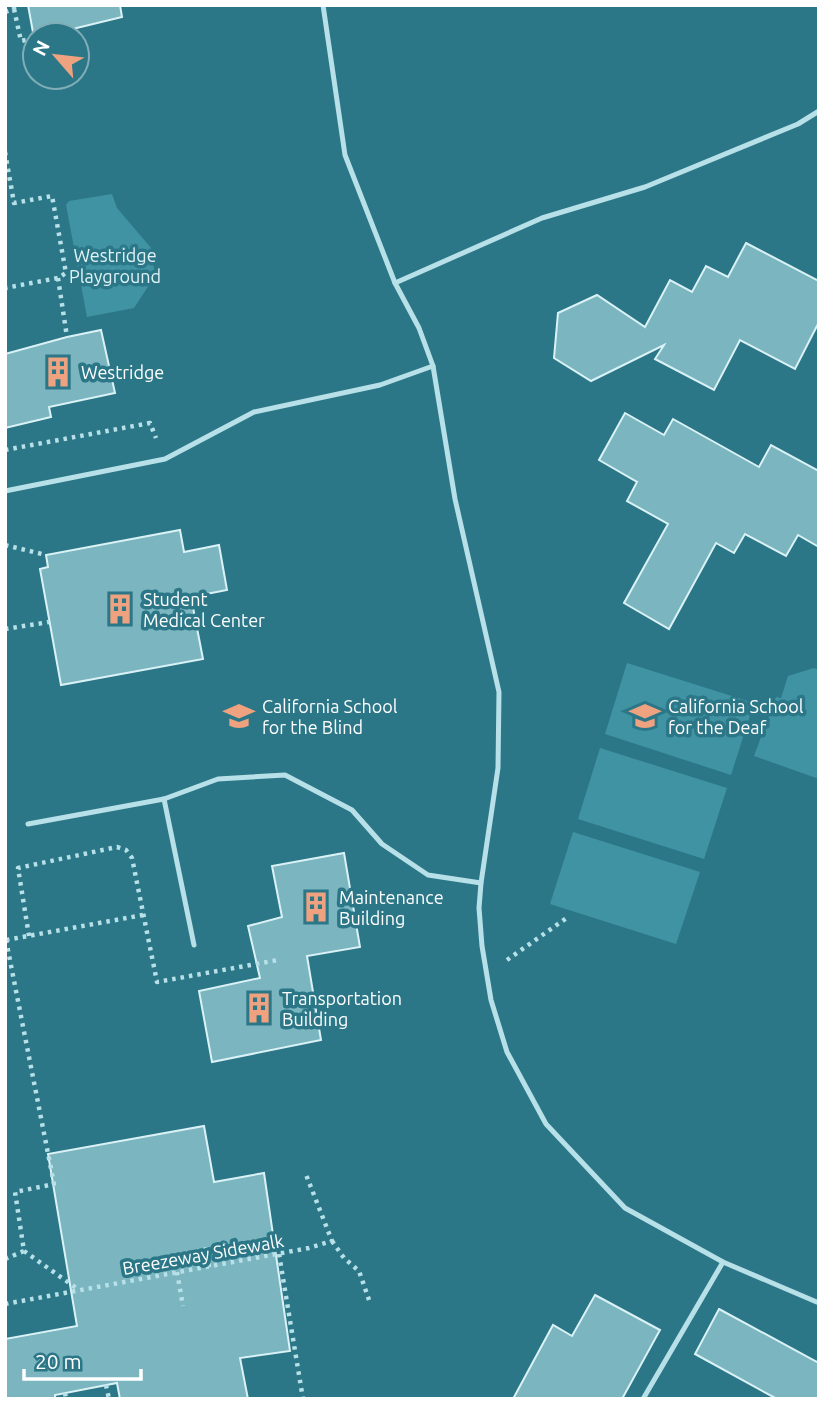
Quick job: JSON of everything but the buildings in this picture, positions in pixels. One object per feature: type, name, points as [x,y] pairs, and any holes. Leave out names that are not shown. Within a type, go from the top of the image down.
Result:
[{"type":"lane","points":[[323,5],[345,155],[396,283],[419,328],[433,366],[455,499],[499,692],[498,768],[481,883],[480,908],[486,974],[507,1052],[546,1124],[625,1208],[723,1262],[819,1303]]},
{"type":"lane","points":[[396,283],[542,218],[671,177],[798,124],[819,111]]},
{"type":"lane","points":[[5,491],[165,459],[254,412],[380,385],[433,366]]},
{"type":"lane","points":[[28,824],[164,799],[218,779],[285,775],[352,810],[382,844],[428,875],[481,883]]},
{"type":"lane","points":[[164,799],[194,945]]},
{"type":"lane","points":[[643,1399],[723,1262]]},
{"type":"path","points":[[5,12],[14,7],[21,41]]},
{"type":"path","points":[[5,152],[14,203],[52,197],[66,273],[58,278],[5,288]]},
{"type":"path","points":[[58,278],[67,337]]},
{"type":"path","points":[[5,450],[150,423],[165,459]]},
{"type":"path","points":[[5,545],[46,555]]},
{"type":"path","points":[[5,629],[49,622]]},
{"type":"path","points":[[29,936],[18,868],[117,847],[126,850],[132,858],[157,982],[278,960]]},
{"type":"path","points":[[79,1290],[24,1251],[15,1192],[54,1184],[6,940],[143,915]]},
{"type":"path","points":[[486,974],[568,918]]},
{"type":"path","points":[[305,1172],[332,1241],[344,1258],[359,1271],[369,1300]]},
{"type":"path","name":"Breezeway Sidewalk","points":[[5,1304],[279,1254],[332,1241]]},
{"type":"path","points":[[206,1247],[209,1267]]},
{"type":"path","points":[[5,1259],[24,1251]]},
{"type":"path","points":[[279,1254],[303,1399]]},
{"type":"path","points":[[177,1272],[183,1306]]},
{"type":"path","points":[[106,1385],[109,1399]]},
{"type":"green space","name":"Westridge Playground","points":[[112,194],[117,208],[151,248],[155,276],[134,308],[87,317],[66,205],[69,201]]},
{"type":"green space","points":[[627,663],[754,703],[731,775],[605,734]]},
{"type":"green space","points":[[814,668],[819,670],[819,779],[754,756],[776,697],[781,698],[788,676]]},
{"type":"green space","points":[[600,748],[727,788],[704,859],[578,819]]},
{"type":"green space","points":[[573,832],[700,872],[676,944],[550,904]]},
{"type":"place","name":"Westridge","points":[[58,372]]},
{"type":"place","name":"Student Medical Center","points":[[120,609]]},
{"type":"place","name":"California School for the Blind","points":[[239,716]]},
{"type":"place","name":"California School for the Deaf","points":[[645,716]]},
{"type":"place","name":"Maintenance Building","points":[[316,907]]},
{"type":"place","name":"Transportation Building","points":[[259,1008]]}]
